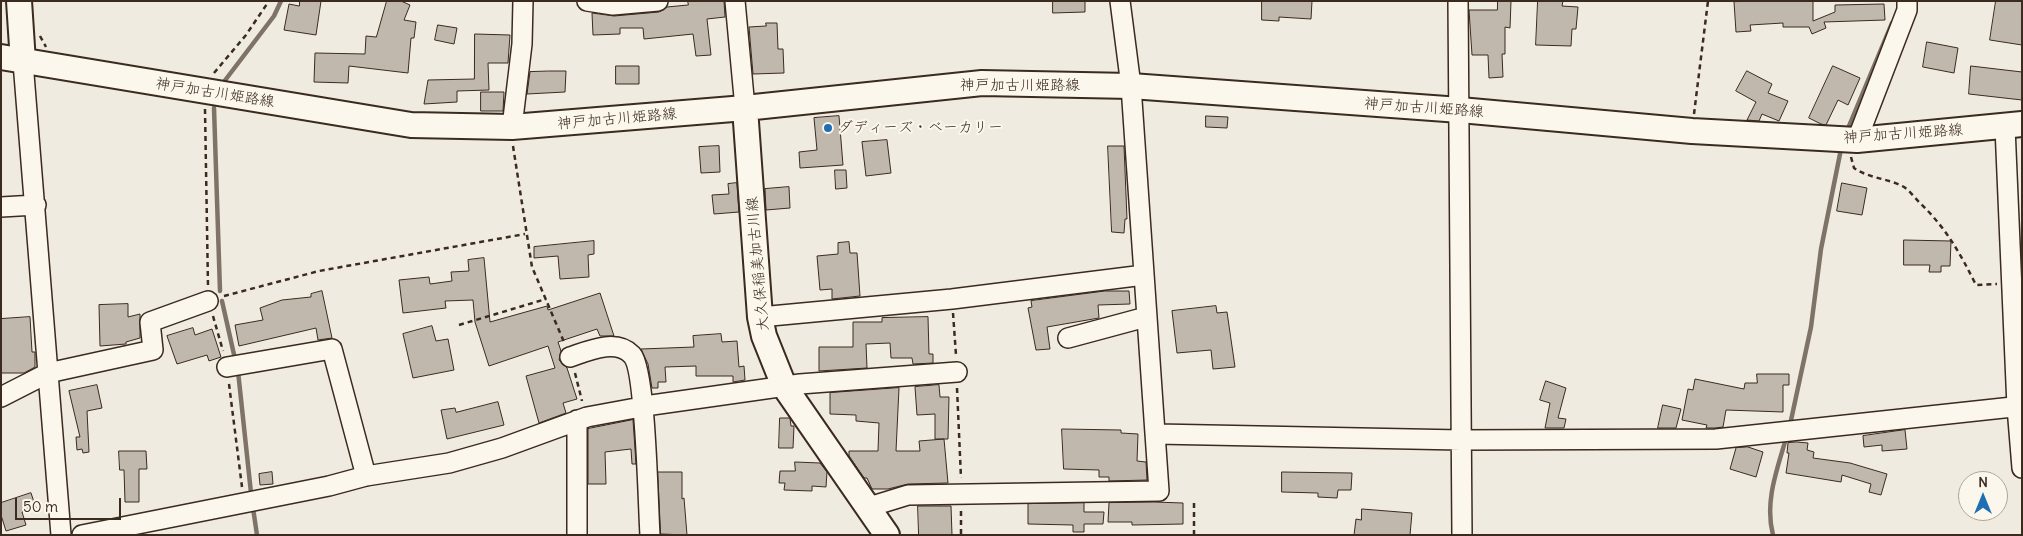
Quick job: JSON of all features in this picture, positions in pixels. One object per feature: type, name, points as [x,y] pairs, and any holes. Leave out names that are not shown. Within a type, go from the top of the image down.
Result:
[{"type":"main road","points":[[12,60],[19,1]]},
{"type":"main road","name":"神戸加古川姫路線","points":[[12,60],[411,125],[512,128],[745,108],[982,83],[1131,86],[1460,110],[1692,131],[1857,140],[2013,125]]},
{"type":"main road","name":"大久保稲美加古川線","points":[[745,108],[760,318],[764,336],[784,386],[869,506],[887,535]]},
{"type":"street","points":[[512,128],[522,44],[522,1]]},
{"type":"street","points":[[587,1],[613,5],[658,1]]},
{"type":"street","points":[[735,1],[745,108]]},
{"type":"street","points":[[869,506],[908,495],[1159,491],[1157,434],[1146,317],[1131,86],[1120,1]]},
{"type":"street","points":[[1458,1],[1462,535]]},
{"type":"street","points":[[1857,140],[1908,10],[1907,1]]},
{"type":"street","points":[[12,60],[36,205],[61,535]]},
{"type":"street","points":[[2013,125],[2011,284],[2022,468]]},
{"type":"street","points":[[1,207],[36,205]]},
{"type":"street","points":[[760,318],[952,300],[1144,275]]},
{"type":"street","points":[[1,397],[48,373],[153,350],[150,322],[208,301]]},
{"type":"street","points":[[1068,338],[1146,317]]},
{"type":"street","points":[[570,357],[596,348],[617,346],[633,355],[637,365],[642,407],[650,535]]},
{"type":"street","points":[[227,367],[332,349],[366,476]]},
{"type":"street","points":[[82,535],[366,476],[450,463],[502,448],[582,419],[642,407],[784,386],[957,372]]},
{"type":"street","points":[[1157,434],[1461,440],[1716,439],[2019,407]]},
{"type":"street","points":[[577,535],[582,419]]},
{"type":"path","points":[[243,503],[227,367],[208,301],[205,92],[208,80],[246,35],[269,1]]},
{"type":"path","points":[[1692,131],[1708,1]]},
{"type":"path","points":[[512,128],[525,234],[532,267],[570,357],[582,419]]},
{"type":"path","points":[[1857,140],[1850,154],[1854,168],[1866,176],[1889,180],[1905,187],[1932,214],[1955,243],[1976,285],[2011,284]]},
{"type":"path","points":[[228,295],[320,271],[525,234]]},
{"type":"path","points":[[460,325],[546,299]]},
{"type":"path","points":[[952,300],[957,372],[961,535]]},
{"type":"path","points":[[1194,502],[1194,535]]},
{"type":"building","points":[[300,1],[321,1],[316,35],[284,30],[289,4],[299,6]]},
{"type":"building","points":[[387,1],[401,1],[410,5],[404,20],[416,22],[414,38],[411,38],[408,73],[349,66],[348,83],[314,82],[315,53],[365,54],[366,36],[376,37]]},
{"type":"building","points":[[688,1],[724,1],[725,17],[707,19],[711,55],[696,56],[693,34],[644,39],[643,28],[620,28],[620,34],[593,35],[592,13],[614,16],[659,12],[667,7],[688,5]]},
{"type":"building","points":[[1053,1],[1085,1],[1085,12],[1053,13]]},
{"type":"building","points":[[1262,1],[1312,1],[1311,19],[1279,17],[1279,21],[1262,20]]},
{"type":"building","points":[[1498,1],[1511,1],[1510,28],[1505,27],[1505,54],[1502,54],[1503,77],[1489,78],[1488,55],[1472,55],[1469,10],[1497,10]]},
{"type":"building","points":[[1538,1],[1563,1],[1562,6],[1578,7],[1576,29],[1572,29],[1571,46],[1536,45]]},
{"type":"building","points":[[1813,1],[1813,21],[1835,12],[1835,5],[1884,4],[1885,20],[1824,22],[1826,28],[1812,34],[1809,27],[1783,27],[1783,23],[1750,25],[1751,31],[1736,32],[1734,2]]},
{"type":"building","points":[[1996,1],[2022,1],[2022,45],[1990,40]]},
{"type":"building","points":[[766,23],[777,23],[778,49],[783,49],[784,73],[753,74],[749,27],[766,26]]},
{"type":"building","points":[[438,25],[457,28],[454,44],[435,40]]},
{"type":"building","points":[[475,34],[510,35],[508,63],[488,63],[489,90],[457,91],[457,102],[424,104],[428,80],[474,79]]},
{"type":"building","points":[[1927,42],[1958,48],[1954,73],[1923,67]]},
{"type":"building","points":[[616,66],[639,66],[639,84],[616,84]]},
{"type":"building","points":[[1833,66],[1860,78],[1848,105],[1838,100],[1826,125],[1809,118]]},
{"type":"building","points":[[1971,66],[2022,72],[2022,100],[1969,94]]},
{"type":"building","points":[[566,71],[565,92],[527,94],[530,72]]},
{"type":"building","points":[[1747,71],[1772,84],[1768,93],[1788,101],[1779,121],[1762,114],[1759,121],[1747,120],[1756,102],[1736,91]]},
{"type":"building","points":[[481,92],[504,92],[503,111],[481,111]]},
{"type":"building","points":[[839,116],[843,165],[800,168],[799,152],[817,150],[814,118]]},
{"type":"building","points":[[1206,116],[1228,117],[1227,128],[1206,127]]},
{"type":"building","points":[[887,140],[891,173],[866,176],[862,142]]},
{"type":"building","points":[[719,146],[720,172],[701,173],[699,147]]},
{"type":"building","points":[[1108,146],[1124,146],[1127,219],[1125,219],[1124,233],[1112,232]]},
{"type":"building","points":[[835,170],[846,170],[847,188],[836,189]]},
{"type":"building","points":[[737,183],[739,212],[714,214],[712,195],[729,194],[728,184]]},
{"type":"building","points":[[1842,183],[1867,188],[1862,215],[1837,211]]},
{"type":"building","points":[[789,187],[790,208],[766,210],[765,189]]},
{"type":"building","points":[[1904,240],[1951,241],[1950,266],[1941,266],[1941,272],[1929,272],[1930,265],[1904,265]]},
{"type":"building","points":[[594,241],[594,254],[588,255],[589,277],[560,279],[558,256],[534,258],[534,247]]},
{"type":"building","points":[[849,242],[850,253],[857,253],[860,296],[832,299],[832,289],[820,290],[817,256],[838,254],[838,243]]},
{"type":"building","points":[[484,258],[490,322],[547,306],[548,310],[600,293],[614,336],[600,336],[597,329],[558,342],[561,351],[559,360],[567,368],[577,399],[563,403],[566,413],[539,423],[526,376],[555,368],[548,346],[489,366],[475,322],[473,300],[445,301],[446,308],[403,313],[399,280],[429,277],[430,284],[452,281],[451,272],[469,271],[468,260]]},
{"type":"building","points":[[322,291],[332,338],[318,340],[316,328],[239,346],[235,325],[263,320],[260,308],[282,300],[311,297],[311,294]]},
{"type":"building","points":[[1105,291],[1129,291],[1130,304],[1098,305],[1099,318],[1047,327],[1050,349],[1036,350],[1028,308],[1032,307],[1031,301]]},
{"type":"building","points":[[128,304],[128,317],[140,314],[140,338],[126,342],[126,344],[100,346],[99,305]]},
{"type":"building","points":[[1216,306],[1217,313],[1227,312],[1235,367],[1213,369],[1211,350],[1177,353],[1172,311]]},
{"type":"building","points":[[30,317],[35,367],[24,373],[1,373],[1,319]]},
{"type":"building","points":[[928,317],[929,354],[933,354],[933,363],[913,364],[912,358],[891,358],[890,343],[866,344],[867,368],[819,371],[819,347],[853,347],[853,322],[882,322],[882,318]]},
{"type":"building","points":[[432,326],[436,341],[448,339],[454,370],[413,378],[403,334]]},
{"type":"building","points":[[193,328],[195,335],[212,329],[221,357],[209,361],[207,355],[177,364],[167,336]]},
{"type":"building","points":[[721,334],[722,342],[737,341],[739,367],[744,366],[745,380],[733,382],[733,376],[696,376],[696,366],[665,367],[666,382],[658,382],[658,388],[652,388],[648,364],[641,349],[694,347],[693,336]]},
{"type":"building","points":[[1757,374],[1789,374],[1789,385],[1783,385],[1783,412],[1726,410],[1723,427],[1715,428],[1706,428],[1707,425],[1682,420],[1688,389],[1693,390],[1695,379],[1744,389],[1745,383],[1757,383]]},
{"type":"building","points":[[1546,381],[1566,388],[1558,418],[1566,419],[1564,428],[1545,428],[1550,403],[1540,400]]},
{"type":"building","points":[[97,385],[102,408],[87,411],[89,452],[83,453],[82,449],[77,450],[76,437],[80,437],[69,391]]},
{"type":"building","points":[[939,385],[940,397],[949,397],[948,439],[935,439],[935,414],[917,415],[915,387]]},
{"type":"building","points":[[899,388],[896,451],[920,451],[919,441],[944,439],[948,483],[908,484],[888,489],[872,489],[867,478],[864,478],[849,456],[849,451],[878,451],[879,423],[856,421],[856,415],[830,414],[830,393]]},
{"type":"building","points":[[498,402],[504,425],[447,439],[441,410],[455,408],[456,412]]},
{"type":"building","points":[[1663,405],[1681,409],[1676,428],[1658,428]]},
{"type":"building","points":[[780,418],[790,418],[791,426],[794,426],[793,448],[779,448]]},
{"type":"building","points":[[633,420],[636,464],[632,464],[631,449],[605,452],[606,484],[588,484],[588,429]]},
{"type":"building","points":[[1062,429],[1121,430],[1121,433],[1138,434],[1137,461],[1146,462],[1147,480],[1109,481],[1109,477],[1099,477],[1099,470],[1064,469]]},
{"type":"building","points":[[1905,430],[1907,449],[1882,451],[1882,445],[1864,447],[1863,436]]},
{"type":"building","points":[[1788,443],[1808,443],[1807,450],[1814,452],[1813,458],[1850,463],[1887,474],[1881,495],[1869,492],[1871,484],[1842,475],[1841,482],[1786,473],[1789,453],[1787,453]]},
{"type":"building","points":[[1748,447],[1763,452],[1756,477],[1730,469],[1736,448]]},
{"type":"building","points":[[119,451],[146,451],[147,469],[139,469],[139,502],[125,502],[124,470],[120,470]]},
{"type":"building","points":[[795,462],[820,463],[827,472],[826,487],[812,486],[812,491],[784,490],[785,483],[779,483],[780,471],[795,471]]},
{"type":"building","points":[[272,472],[273,484],[260,485],[259,474]]},
{"type":"building","points":[[658,472],[682,472],[682,499],[684,498],[687,535],[661,534]]},
{"type":"building","points":[[1282,472],[1352,473],[1351,490],[1338,490],[1337,498],[1318,497],[1318,493],[1282,492]]},
{"type":"building","points":[[31,493],[36,508],[22,512],[26,525],[6,531],[1,515],[1,503]]},
{"type":"building","points":[[1084,503],[1084,512],[1104,512],[1103,524],[1084,524],[1084,532],[1073,532],[1073,525],[1028,524],[1028,504]]},
{"type":"building","points":[[1109,503],[1183,503],[1183,524],[1132,525],[1132,522],[1108,522]]},
{"type":"building","points":[[918,506],[951,506],[952,535],[919,535]]},
{"type":"building","points":[[1362,509],[1412,513],[1410,535],[1354,535],[1356,519],[1361,520]]},
{"type":"waterway","points":[[223,83],[274,16],[281,1]]},
{"type":"waterway","points":[[1849,126],[1892,23]]},
{"type":"waterway","points":[[214,108],[220,291]]},
{"type":"waterway","points":[[1790,425],[1811,327],[1821,249],[1841,149]]},
{"type":"waterway","points":[[222,301],[235,359]]},
{"type":"waterway","points":[[238,371],[251,493]]},
{"type":"waterway","points":[[1773,535],[1770,510],[1771,497],[1787,435]]},
{"type":"waterway","points":[[253,508],[257,535]]},
{"type":"place","name":"ダディーズ・ベーカリー","points":[[828,128]]}]
